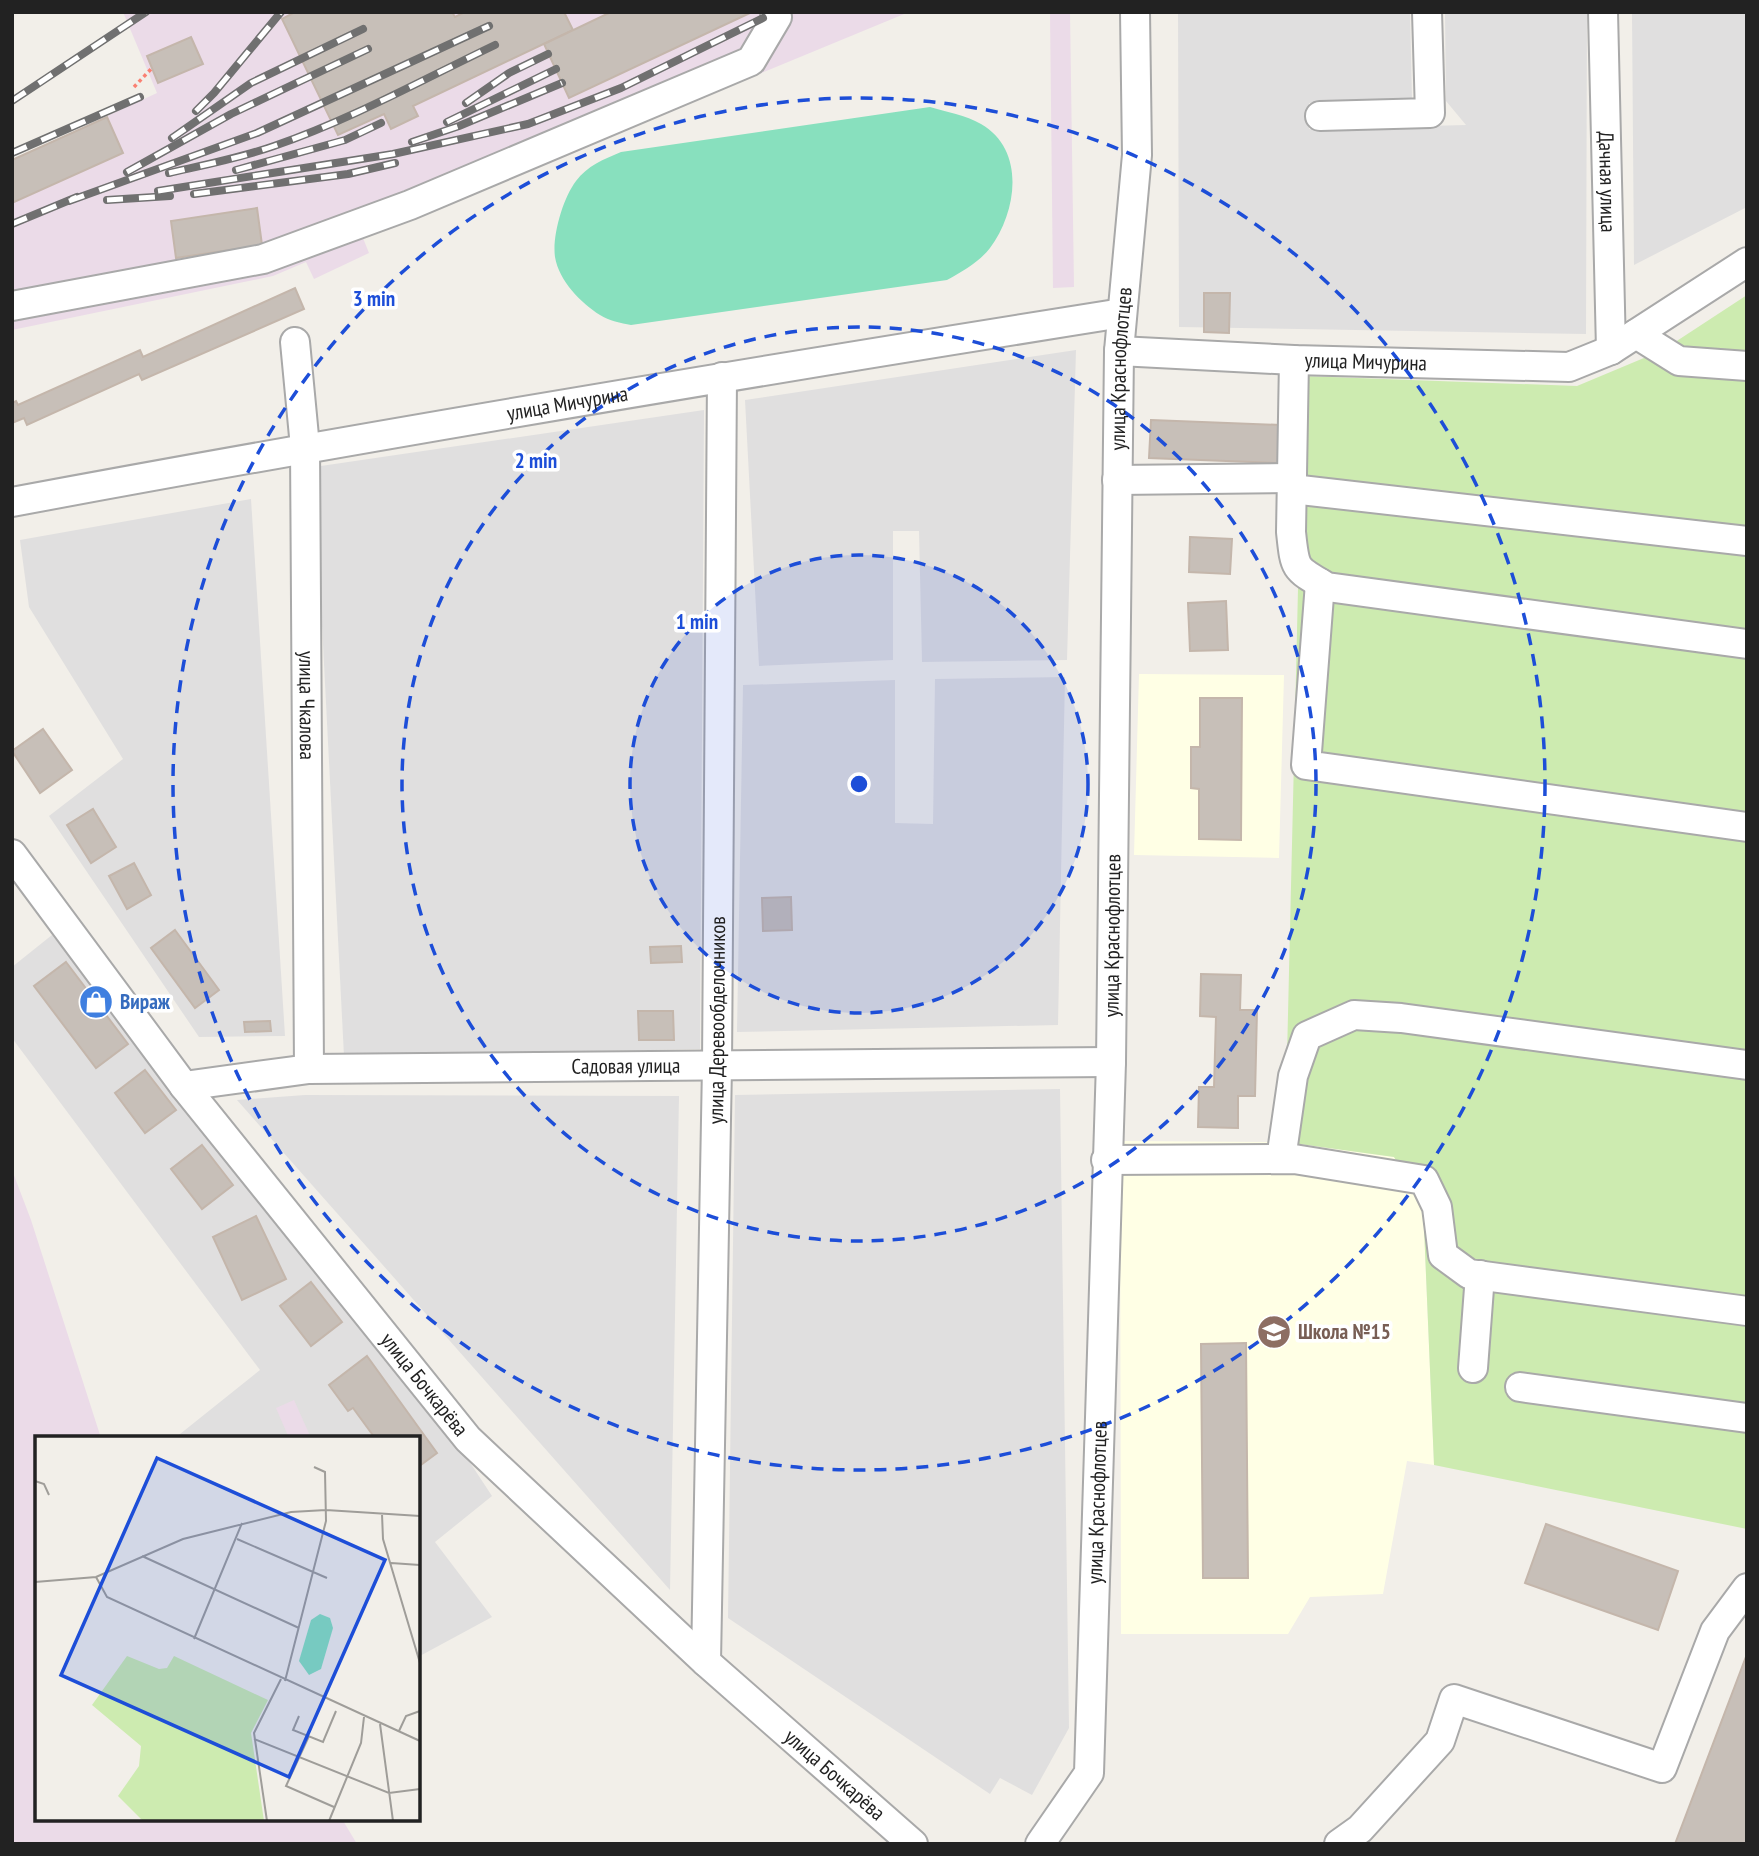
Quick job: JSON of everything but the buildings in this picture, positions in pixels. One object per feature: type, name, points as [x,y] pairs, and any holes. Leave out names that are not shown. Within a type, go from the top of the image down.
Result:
[{"type":"street","points":[[12,306],[263,259],[410,205],[751,61],[777,17],[775,12]]},
{"type":"street","name":"улица Краснофлотцев","points":[[1040,1844],[1090,1773],[1106,1160],[1111,1062],[1119,351],[1137,155],[1135,12]]},
{"type":"street","points":[[1320,116],[1430,113],[1427,12]]},
{"type":"street","name":"Дачная улица","points":[[1602,12],[1611,350]]},
{"type":"street","name":"улица Мичурина","points":[[1119,351],[1294,360],[1569,367],[1611,350],[1747,262]]},
{"type":"street","name":"улица Мичурина","points":[[12,502],[305,447],[1122,313]]},
{"type":"street","points":[[1636,334],[1679,361],[1747,366]]},
{"type":"street","name":"улица Чкалова","points":[[295,342],[305,447],[309,1069]]},
{"type":"street","points":[[1294,360],[1291,532],[1294,560],[1299,571],[1327,587],[1747,644]]},
{"type":"street","name":"улица Деревообделочников","points":[[706,1662],[717,1066],[722,377]]},
{"type":"street","points":[[1117,480],[1292,483],[1747,541]]},
{"type":"street","points":[[1320,583],[1306,765],[1747,827]]},
{"type":"street","name":"улица Бочкарёва","points":[[12,854],[184,1086],[468,1439],[706,1662],[913,1844]]},
{"type":"street","points":[[1281,1159],[1293,1076],[1307,1036],[1354,1015],[1401,1018],[1747,1065]]},
{"type":"street","name":"Садовая улица","points":[[184,1086],[309,1069],[1111,1062]]},
{"type":"street","points":[[1106,1160],[1281,1159],[1424,1180],[1437,1207],[1443,1255],[1469,1274],[1747,1311]]},
{"type":"street","points":[[1473,1368],[1480,1275]]},
{"type":"street","points":[[1520,1387],[1747,1418]]},
{"type":"street","points":[[1339,1844],[1360,1829],[1440,1741],[1454,1699],[1662,1768],[1715,1631],[1747,1588]]},
{"type":"path","points":[[134,87],[152,68]]},
{"type":"shaded area","points":[[123,12],[909,12],[363,238],[369,253],[314,279],[306,262],[273,276],[12,330],[12,160],[157,93]]},
{"type":"shaded area","points":[[1050,12],[1070,12],[1074,287],[1053,288]]},
{"type":"shaded area","points":[[1178,12],[1410,12],[1412,99],[1309,103],[1309,129],[1466,125],[1446,101],[1445,12],[1587,12],[1586,334],[1179,327]]},
{"type":"shaded area","points":[[1632,12],[1747,12],[1747,207],[1634,265]]},
{"type":"shaded area","points":[[1076,350],[1067,660],[922,662],[919,531],[893,531],[893,660],[759,666],[745,400]]},
{"type":"shaded area","points":[[704,410],[700,1049],[344,1056],[314,467]]},
{"type":"shaded area","points":[[251,499],[285,1036],[199,1037],[49,816],[123,759],[29,607],[20,540]]},
{"type":"shaded area","points":[[1139,674],[1284,675],[1279,858],[1134,855]]},
{"type":"shaded area","points":[[1065,677],[1058,1025],[737,1032],[743,685],[895,680],[895,823],[933,824],[935,679]]},
{"type":"shaded area","points":[[52,935],[465,1455],[492,1496],[435,1542],[492,1617],[420,1656],[420,1436],[178,1436],[260,1370],[12,1038],[12,967]]},
{"type":"shaded area","points":[[1060,1089],[1069,1728],[1032,1795],[1000,1778],[990,1794],[728,1618],[735,1095]]},
{"type":"shaded area","points":[[305,1095],[679,1096],[670,1590],[237,1100]]},
{"type":"shaded area","name":"Школа №15","points":[[1120,1141],[1285,1142],[1394,1157],[1423,1204],[1434,1465],[1407,1461],[1383,1594],[1310,1597],[1288,1634],[1121,1634]]},
{"type":"shaded area","points":[[12,1170],[31,1220],[100,1436],[35,1436],[35,1821],[343,1821],[357,1844],[12,1844]]},
{"type":"shaded area","points":[[294,1400],[310,1436],[288,1436],[276,1408]]},
{"type":"green space","points":[[930,107],[981,124],[995,135],[1005,149],[1011,165],[1011,200],[999,233],[986,253],[947,280],[631,325],[607,319],[593,310],[572,291],[557,266],[555,239],[571,188],[580,176],[608,157],[621,152]]},
{"type":"green space","points":[[1747,295],[1747,1529],[1434,1465],[1423,1204],[1394,1157],[1285,1142],[1303,376],[1577,386],[1663,350]]},
{"type":"railway","points":[[12,101],[146,12]]},
{"type":"railway","points":[[196,111],[281,12]]},
{"type":"railway","points":[[158,191],[393,154],[528,124],[621,88],[763,18]]},
{"type":"railway","points":[[69,201],[257,133],[489,26]]},
{"type":"railway","points":[[172,138],[251,83],[363,29]]},
{"type":"railway","points":[[169,173],[248,154],[302,136],[358,112],[495,45]]},
{"type":"railway","points":[[127,172],[231,114],[368,49]]},
{"type":"railway","points":[[466,103],[509,73],[548,54]]},
{"type":"railway","points":[[447,122],[556,69]]},
{"type":"railway","points":[[412,142],[459,126],[562,83]]},
{"type":"railway","points":[[12,153],[140,97]]},
{"type":"railway","points":[[236,170],[345,140],[381,123]]},
{"type":"railway","points":[[194,194],[348,174],[395,163]]},
{"type":"railway","points":[[107,200],[170,196]]},
{"type":"railway","points":[[12,224],[77,197]]},
{"type":"place","name":"Вираж","points":[[96,1002]]},
{"type":"place","name":"Школа №15","points":[[1274,1332]]}]
